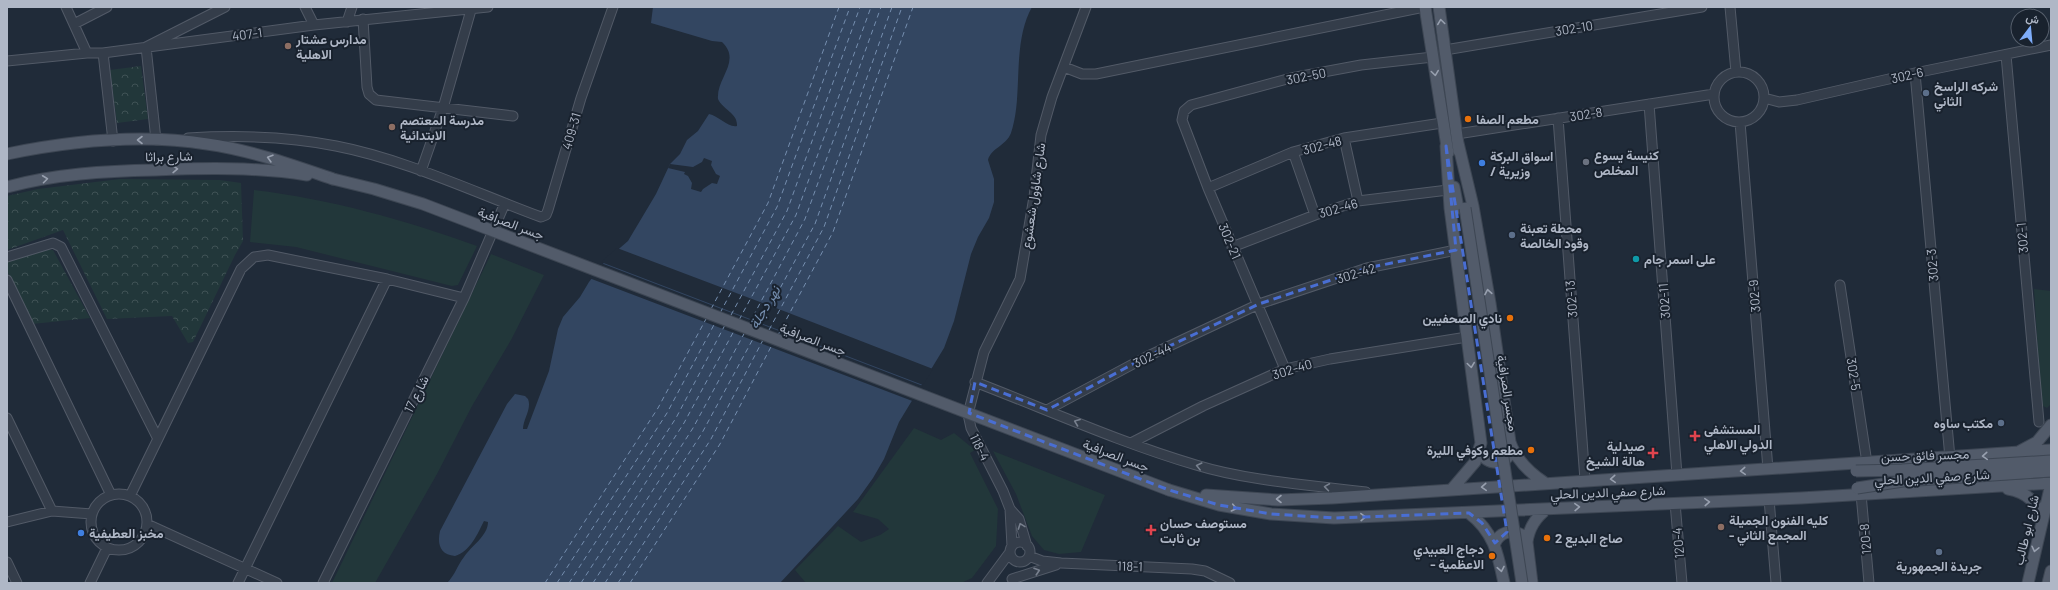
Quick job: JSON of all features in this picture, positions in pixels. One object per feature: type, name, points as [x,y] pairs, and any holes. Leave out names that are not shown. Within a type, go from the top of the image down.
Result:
[{"type":"main road","points":[[1424,7],[1446,146],[1462,208]]},
{"type":"main road","points":[[1439,7],[1458,139],[1462,208]]},
{"type":"main road","points":[[1458,139],[1474,206],[1490,302],[1509,437],[1512,448],[1526,468],[1545,483]]},
{"type":"main road","name":"شارع براثا","points":[[7,154],[44,147],[113,141],[156,140],[207,144],[271,159],[333,179]]},
{"type":"main road","points":[[1446,146],[1448,190],[1466,337],[1481,436],[1480,450],[1474,462],[1452,489]]},
{"type":"main road","name":"شارع براثا","points":[[7,187],[30,180],[101,172],[170,169],[254,170],[333,179]]},
{"type":"main road","name":"جسر الصرافية","points":[[333,179],[374,189],[423,204],[1169,490]]},
{"type":"main road","name":"مجسر الصرافية","points":[[1462,208],[1515,583]]},
{"type":"main road","name":"مجسر الصرافية","points":[[1462,208],[1522,583]]},
{"type":"main road","points":[[2012,454],[2037,442],[2051,425]]},
{"type":"main road","points":[[1480,450],[1487,460],[1499,462],[1506,459],[1512,448]]},
{"type":"main road","name":"شارع صفي الدين الحلي","points":[[1169,490],[1223,497],[1278,500],[1332,498],[1585,480],[2012,454],[2051,450]]},
{"type":"main road","points":[[2024,453],[2034,461],[2037,469],[2032,481],[2025,486]]},
{"type":"main road","name":"مجسر فائق حسن","points":[[1799,467],[1856,471],[1902,470],[2051,461]]},
{"type":"main road","name":"مجسر فائق حسن","points":[[1801,498],[1859,491],[1903,481],[2051,471]]},
{"type":"main road","name":"شارع صفي الدين الحلي","points":[[1859,491],[2025,486],[2051,483]]},
{"type":"main road","name":"شارع ابو طالب","points":[[2028,583],[2051,483]]},
{"type":"main road","points":[[1992,487],[2012,490],[2026,495],[2032,500],[2039,512],[2041,527]]},
{"type":"main road","name":"شارع صفي الدين الحلي","points":[[1169,490],[1219,504],[1271,514],[1334,518],[1801,498]]},
{"type":"main road","points":[[1532,583],[1527,542],[1533,522],[1548,509]]},
{"type":"main road","points":[[1469,513],[1484,527],[1495,544],[1504,583]]},
{"type":"main road","points":[[1495,544],[1499,536],[1510,532],[1518,533],[1527,542]]},
{"type":"main road","points":[[2048,583],[2051,572]]},
{"type":"street","points":[[66,7],[87,53]]},
{"type":"street","points":[[74,24],[107,7]]},
{"type":"street","points":[[225,7],[146,47],[156,140],[228,136],[297,140],[337,146],[421,171],[505,204]]},
{"type":"street","points":[[305,7],[314,25]]},
{"type":"street","points":[[346,22],[352,7]]},
{"type":"street","name":"407-1","points":[[7,61],[87,53],[103,53],[314,25],[488,7]]},
{"type":"street","name":"409-31","points":[[505,204],[542,217],[546,215],[581,98],[613,7]]},
{"type":"street","name":"شارع شاؤول شعشوع","points":[[975,382],[984,352],[1020,279],[1033,204],[1041,135],[1052,97],[1086,7]]},
{"type":"street","points":[[1064,67],[1082,74],[1096,74],[1424,7]]},
{"type":"street","name":"302-10","points":[[1445,50],[1702,7]]},
{"type":"street","points":[[1730,7],[1736,72]]},
{"type":"street","points":[[421,171],[443,108],[470,10]]},
{"type":"street","points":[[363,20],[367,87],[369,94],[376,100],[513,116]]},
{"type":"street","name":"302-6","points":[[1764,98],[1779,102],[1797,100],[1915,73],[2051,45]]},
{"type":"street","points":[[103,53],[113,141]]},
{"type":"street","name":"302-1","points":[[2006,55],[2039,422]]},
{"type":"street","name":"302-50","points":[[1184,111],[1191,105],[1291,78],[1361,65],[1433,57]]},
{"type":"street","points":[[1736,72],[1753,76],[1763,90],[1764,98],[1759,112],[1754,117],[1740,122],[1731,121],[1720,114],[1714,103],[1714,94],[1721,79],[1736,72]]},
{"type":"street","name":"302-3","points":[[1915,73],[1950,458]]},
{"type":"street","name":"302-8","points":[[1458,139],[1558,118],[1714,94]]},
{"type":"street","name":"302-11","points":[[1649,104],[1677,475]]},
{"type":"street","name":"302-21","points":[[1184,111],[1182,120],[1208,188],[1285,369]]},
{"type":"street","name":"302-13","points":[[1558,118],[1585,480]]},
{"type":"street","name":"302-9","points":[[1740,122],[1768,469]]},
{"type":"street","name":"302-48","points":[[1208,188],[1293,152],[1344,138],[1442,123]]},
{"type":"street","points":[[1344,138],[1358,201]]},
{"type":"street","points":[[1293,152],[1315,215]]},
{"type":"street","name":"302-46","points":[[1232,247],[1315,215],[1358,201],[1448,190]]},
{"type":"street","name":"شارع 17","points":[[323,583],[464,298],[505,204]]},
{"type":"street","points":[[7,257],[53,243],[61,247],[158,439]]},
{"type":"street","name":"302-42","points":[[1258,304],[1367,268],[1456,250]]},
{"type":"street","points":[[130,496],[241,269],[254,257],[268,255],[387,279],[464,298]]},
{"type":"street","points":[[238,583],[387,279]]},
{"type":"street","points":[[7,280],[111,495]]},
{"type":"street","name":"302-5","points":[[1840,285],[1867,463]]},
{"type":"street","name":"302-44","points":[[1047,410],[1148,356],[1258,304]]},
{"type":"street","name":"302-40","points":[[1131,443],[1203,406],[1285,369],[1330,359],[1466,337]]},
{"type":"street","points":[[975,382],[1131,443],[1197,466],[1251,477],[1380,494]]},
{"type":"street","name":"118-4","points":[[975,382],[968,414],[970,425],[1003,491],[1010,509],[1011,549]]},
{"type":"street","points":[[7,418],[52,510]]},
{"type":"street","name":"120-8","points":[[1859,491],[1868,583]]},
{"type":"street","points":[[121,494],[130,496],[139,503],[145,513],[147,524],[140,540],[134,546],[125,550],[108,548],[99,542],[93,534],[91,524],[92,514],[99,502],[111,495],[121,494]]},
{"type":"street","points":[[1769,499],[1776,583]]},
{"type":"street","name":"120-4","points":[[1675,503],[1682,583]]},
{"type":"street","name":"118-4","points":[[1010,509],[1019,519],[1027,546]]},
{"type":"street","points":[[7,522],[52,510],[92,514]]},
{"type":"street","points":[[147,524],[277,583]]},
{"type":"street","points":[[987,583],[1011,549],[1018,542],[1027,546],[1028,557],[1024,567],[1009,581]]},
{"type":"street","points":[[90,583],[108,548]]},
{"type":"street","points":[[1011,549],[1012,558],[1018,562],[1028,557]]},
{"type":"street","name":"118-1","points":[[1028,557],[1042,561],[1061,563],[1192,568],[1205,571],[1230,583]]},
{"type":"street","points":[[7,562],[17,583]]},
{"type":"street","points":[[1009,581],[1061,563]]},
{"type":"highlighted area","points":[[1446,146],[1507,532],[1495,543],[1482,523],[1469,513],[1334,518],[1271,514],[1219,505],[1169,490],[969,413],[975,382],[1047,410],[1148,356],[1259,304],[1367,268],[1456,250]]},
{"type":"green space","points":[[141,66],[148,119],[117,123],[110,70]]},
{"type":"green space","points":[[120,179],[220,180],[241,183],[243,241],[193,342],[188,343],[172,316],[107,319],[63,230],[7,250],[7,196],[38,189]]},
{"type":"green space","points":[[254,190],[311,199],[395,219],[477,246],[458,285],[452,286],[296,247],[250,242]]},
{"type":"green space","points":[[45,250],[53,250],[90,318],[32,324],[7,271],[7,261]]},
{"type":"green space","points":[[491,254],[544,275],[511,340],[472,406],[437,474],[375,583],[332,583]]},
{"type":"green space","points":[[2034,289],[2051,291],[2051,404],[2047,408],[2043,406],[2041,401]]},
{"type":"green space","points":[[914,428],[941,440],[954,433],[975,450],[970,453],[998,509],[996,546],[972,578],[961,583],[806,583],[795,570],[838,526],[861,542],[880,535],[889,529],[878,519],[853,512]]},
{"type":"green space","points":[[993,451],[1105,495],[1081,552],[1059,554],[1044,550],[1032,536],[1016,494]]},
{"type":"water","name":"نهر دجلة","points":[[653,7],[1032,7],[1022,37],[1015,118],[1009,137],[992,153],[988,160],[994,179],[994,202],[989,218],[978,237],[971,254],[954,321],[944,348],[899,422],[884,459],[873,478],[858,499],[780,583],[447,583],[467,553],[485,532],[488,522],[484,521],[476,536],[465,551],[455,556],[446,554],[441,548],[439,544],[440,531],[507,404],[515,394],[525,396],[528,399],[529,406],[523,429],[527,429],[549,371],[558,329],[563,317],[580,297],[589,282],[606,260],[628,241],[656,194],[670,164],[680,154],[687,140],[698,131],[709,114],[727,124],[737,126],[737,122],[733,115],[720,103],[718,99],[718,91],[729,63],[730,56],[727,49],[722,42],[712,41],[651,23]]},
{"type":"pier","points":[[704,158],[712,161],[711,165],[716,174],[720,176],[717,184],[712,183],[701,192],[691,189],[692,183],[688,176],[684,174],[685,172],[668,168],[670,164],[693,167],[702,162]]},
{"type":"pier","points":[[617,248],[933,369],[923,385],[601,262]]},
{"type":"pier","points":[[601,263],[923,386],[915,402],[589,278]]},
{"type":"ferry route","points":[[711,309],[768,203],[839,7]]},
{"type":"ferry route","points":[[720,313],[777,207],[850,7]]},
{"type":"ferry route","points":[[731,315],[787,211],[860,7]]},
{"type":"ferry route","points":[[739,320],[796,215],[871,7]]},
{"type":"ferry route","points":[[749,324],[805,219],[881,7]]},
{"type":"ferry route","points":[[759,327],[815,224],[892,7]]},
{"type":"ferry route","points":[[769,330],[824,227],[902,7]]},
{"type":"ferry route","points":[[778,335],[833,232],[913,7]]},
{"type":"ferry route","points":[[545,583],[658,408],[706,319]]},
{"type":"ferry route","points":[[557,583],[667,413],[716,321]]},
{"type":"ferry route","points":[[569,583],[676,418],[725,325]]},
{"type":"ferry route","points":[[581,583],[684,423],[735,329]]},
{"type":"ferry route","points":[[593,583],[693,428],[745,332]]},
{"type":"ferry route","points":[[605,583],[702,433],[754,337]]},
{"type":"ferry route","points":[[618,583],[711,439],[763,340]]},
{"type":"ferry route","points":[[630,583],[720,444],[773,343]]},
{"type":"place","name":"مدارس عشتار الاهلية","points":[[288,46]]},
{"type":"place","name":"شركه الراسخ الثاني","points":[[1926,93]]},
{"type":"place","name":"مطعم الصفا","points":[[1468,119]]},
{"type":"place","name":"مدرسة المعتصم الابتدائية","points":[[392,127]]},
{"type":"place","name":"كنيسة يسوع المخلص","points":[[1586,162]]},
{"type":"place","name":"اسواق البركة / وزيرية","points":[[1482,163]]},
{"type":"place","name":"محطة تعبئة وقود الخالصة","points":[[1512,235]]},
{"type":"place","name":"علی اسمر جام","points":[[1636,259]]},
{"type":"place","name":"نادي الصحفيين","points":[[1510,318]]},
{"type":"place","name":"مكتب ساوه","points":[[2001,423]]},
{"type":"place","name":"المستشفى الدولي الاهلي","points":[[1695,436]]},
{"type":"place","name":"مطعم وكوفي الليرة","points":[[1531,450]]},
{"type":"place","name":"صيدلية هالة الشيخ","points":[[1653,453]]},
{"type":"place","name":"كليه الفنون الجميلة - المجمع الثاني","points":[[1721,527]]},
{"type":"place","name":"مستوصف حسان بن ثابت","points":[[1151,530]]},
{"type":"place","name":"مخبز العطيفية","points":[[81,533]]},
{"type":"place","name":"صاج البديع 2","points":[[1547,538]]},
{"type":"place","name":"جريدة الجمهورية","points":[[1939,552]]},
{"type":"place","name":"دجاج العبيدي - الاعظمية","points":[[1492,556]]}]
